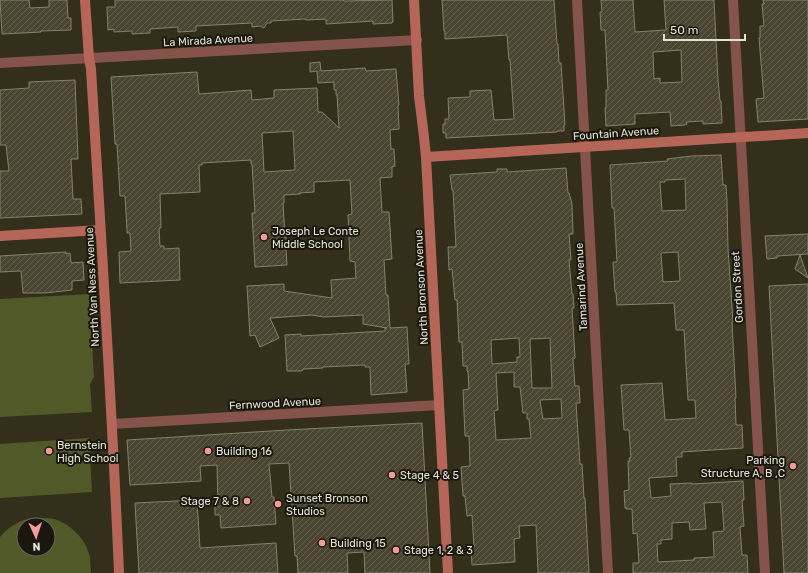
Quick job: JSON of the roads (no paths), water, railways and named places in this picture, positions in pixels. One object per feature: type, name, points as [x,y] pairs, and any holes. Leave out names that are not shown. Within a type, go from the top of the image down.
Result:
[{"type":"street","name":"North Van Ness Avenue","points":[[85,0],[91,69],[112,424],[119,573]]},
{"type":"street","name":"North Bronson Avenue","points":[[414,0],[419,96],[426,157],[448,573]]},
{"type":"street","name":"Tamarind Avenue","points":[[577,0],[608,573]]},
{"type":"street","name":"Gordon Street","points":[[733,0],[765,573]]},
{"type":"street","name":"La Mirada Avenue","points":[[0,63],[416,40]]},
{"type":"street","name":"Fountain Avenue","points":[[426,157],[808,133]]},
{"type":"street","points":[[0,236],[100,230]]},
{"type":"street","name":"Fernwood Avenue","points":[[112,424],[439,405]]},
{"type":"place","name":"Joseph Le Conte Middle School","points":[[264,237]]},
{"type":"place","name":"Bernstein High School","points":[[49,451]]},
{"type":"place","name":"Building 16","points":[[208,451]]},
{"type":"place","name":"Parking Structure A, B ,C","points":[[793,466]]},
{"type":"place","name":"Stage 4 & 5","points":[[392,475]]},
{"type":"place","name":"Stage 7 & 8","points":[[247,501]]},
{"type":"place","name":"Sunset Bronson Studios","points":[[278,504]]},
{"type":"place","name":"Building 15","points":[[322,543]]},
{"type":"place","name":"Stage 1, 2 & 3","points":[[396,550]]}]
